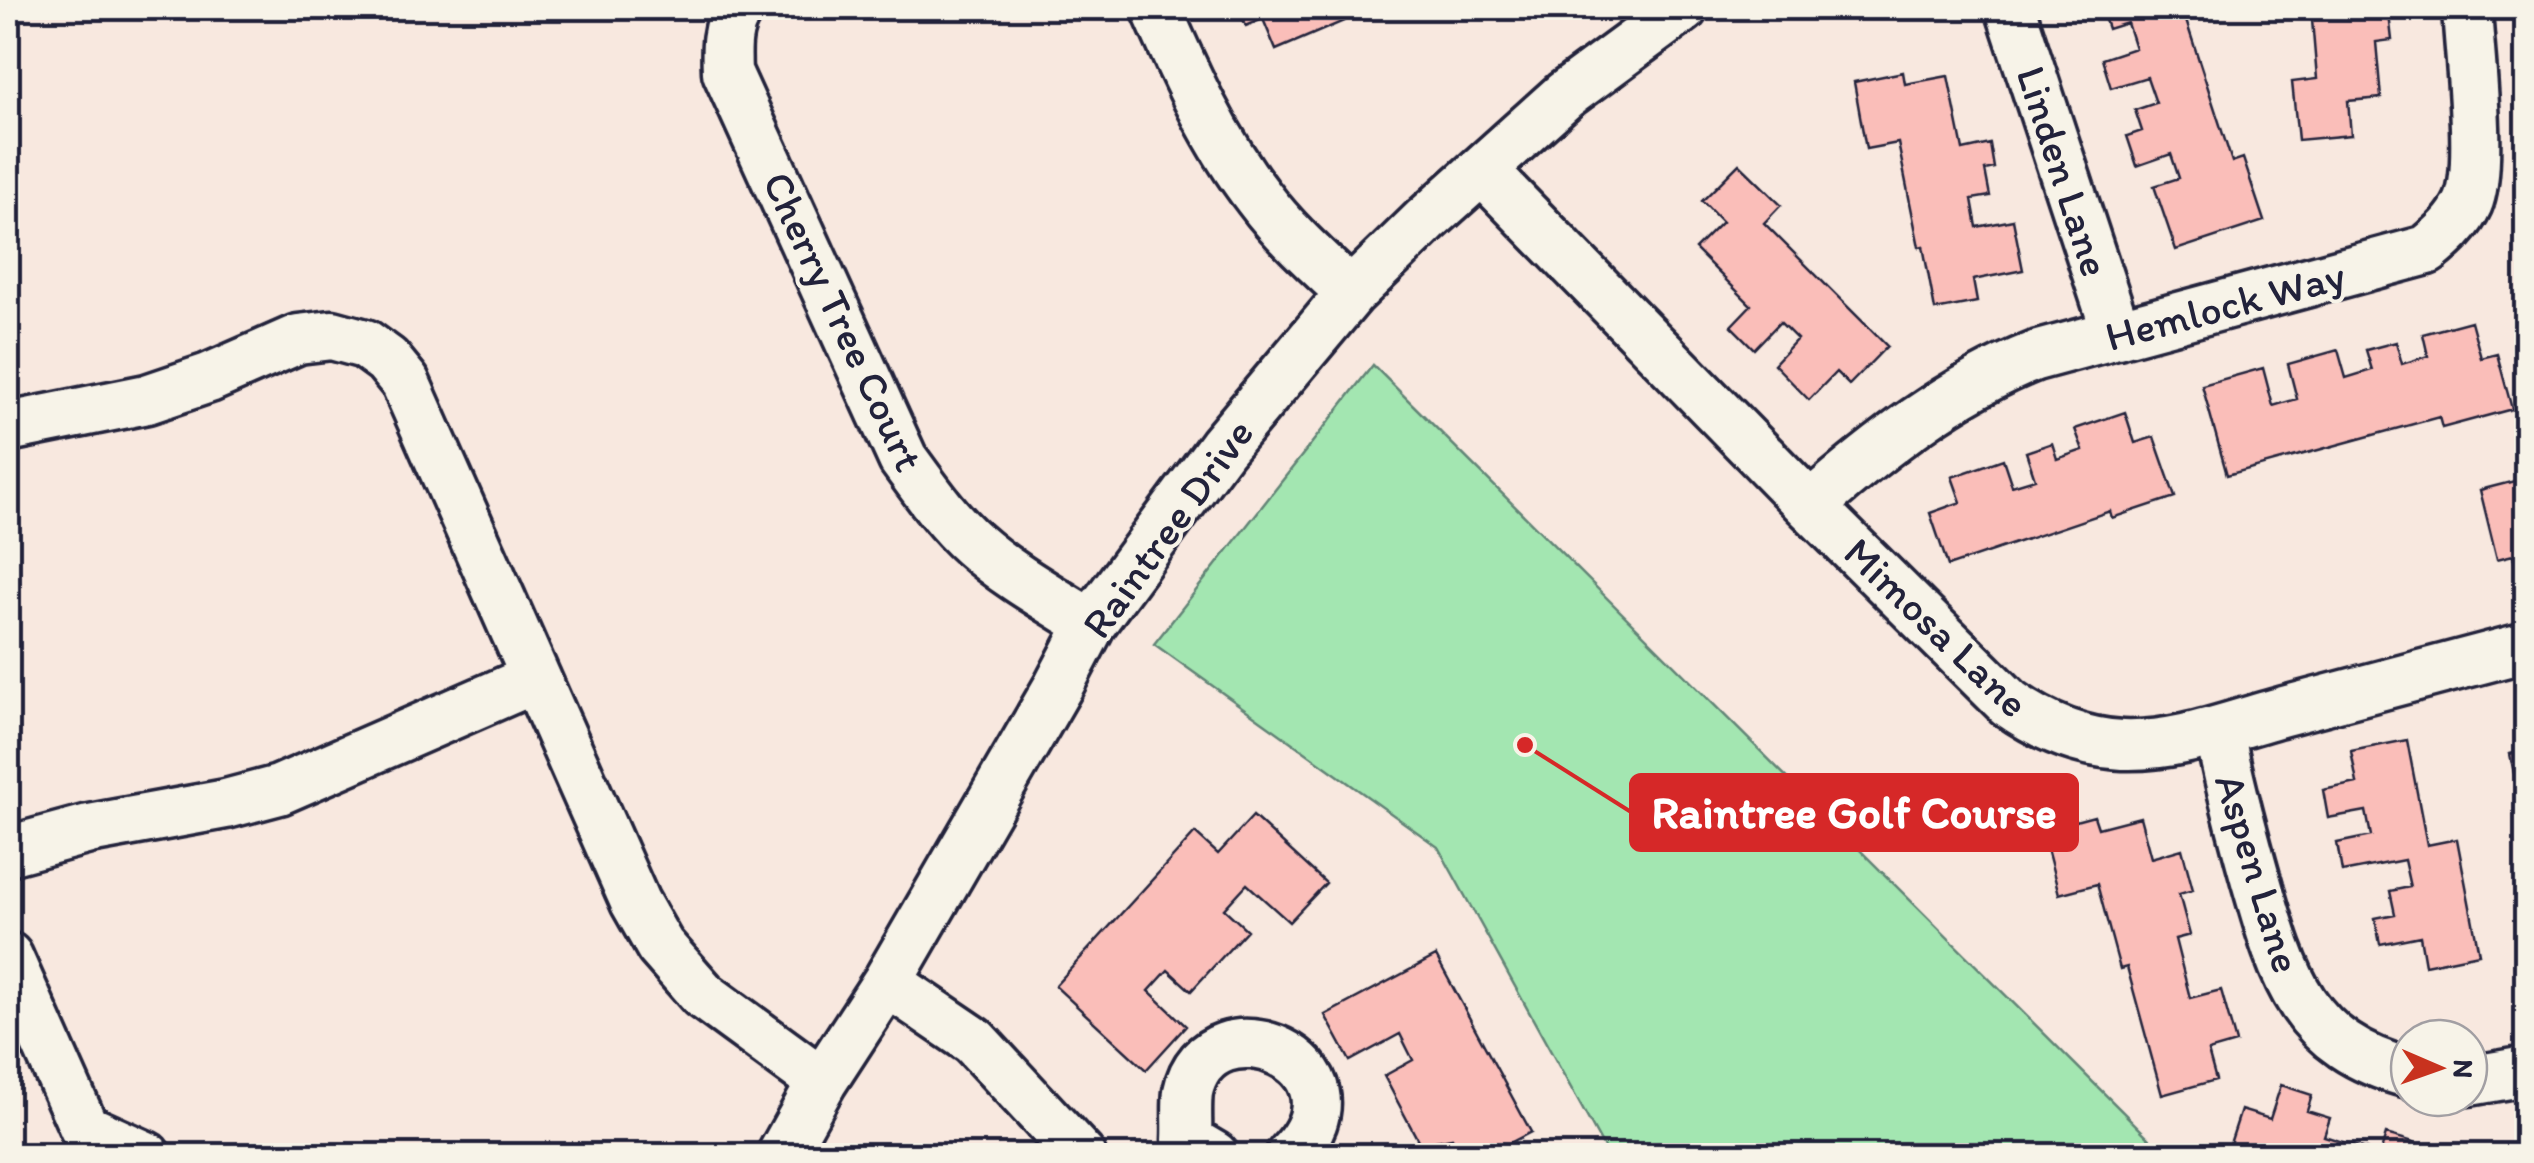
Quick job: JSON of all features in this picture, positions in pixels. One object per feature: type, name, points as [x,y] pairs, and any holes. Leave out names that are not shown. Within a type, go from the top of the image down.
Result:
[{"type":"street","name":"Cherry Tree Court","points":[[739,8],[732,17],[726,44],[728,72],[903,459],[941,511],[972,543],[1017,578],[1091,624]]},
{"type":"street","points":[[1156,8],[1226,151],[1272,214],[1350,293]]},
{"type":"street","name":"Raintree Drive","points":[[781,1156],[822,1082],[887,982],[1091,624],[1222,447],[1350,293],[1566,95],[1683,8]]},
{"type":"street","name":"Linden Lane","points":[[2010,8],[2118,334]]},
{"type":"street","name":"Hemlock Way","points":[[1810,506],[1863,460],[1988,375],[2035,356],[2426,250],[2448,233],[2468,204],[2475,174],[2467,8]]},
{"type":"street","name":"Mimosa Lane","points":[[1483,171],[1810,506],[2009,703],[2038,724],[2066,735],[2121,745],[2166,742],[2526,647]]},
{"type":"street","points":[[8,427],[147,399],[209,378],[298,338],[332,335],[365,344],[388,360],[405,382],[636,902],[660,946],[703,996],[822,1082]]},
{"type":"street","points":[[8,851],[88,829],[226,804],[279,790],[536,678]]},
{"type":"street","name":"Aspen Lane","points":[[2219,731],[2231,791],[2278,960],[2299,999],[2328,1032],[2350,1049],[2389,1068]]},
{"type":"street","points":[[8,957],[90,1142],[146,1156]]},
{"type":"street","points":[[887,982],[974,1041],[1082,1156]]},
{"type":"street","points":[[1188,1150],[1188,1091],[1197,1071],[1212,1055],[1238,1044],[1267,1044],[1294,1060],[1312,1086],[1315,1112],[1311,1126],[1307,1138],[1290,1156]]},
{"type":"street","points":[[2489,1077],[2526,1071]]},
{"type":"green space","points":[[1373,365],[2166,1155],[1608,1155],[1438,847],[1154,644]]},
{"type":"building","points":[[1238,8],[1354,8],[1358,15],[1276,50],[1263,19],[1246,26]]},
{"type":"building","points":[[2101,8],[2182,8],[2232,162],[2243,158],[2264,221],[2176,250],[2154,186],[2179,178],[2171,154],[2137,166],[2127,136],[2142,131],[2135,110],[2156,103],[2147,77],[2111,88],[2102,59],[2135,48],[2127,23],[2108,29]]},
{"type":"building","points":[[2311,8],[2372,8],[2373,15],[2389,14],[2392,40],[2376,42],[2381,98],[2348,101],[2351,135],[2298,140],[2292,82],[2317,79]]},
{"type":"building","points":[[1903,72],[1905,84],[1948,76],[1963,150],[1990,144],[1994,168],[1985,170],[1990,196],[1972,199],[1977,227],[2013,220],[2023,270],[1973,280],[1977,302],[1935,310],[1898,143],[1866,149],[1854,82]]},
{"type":"building","points":[[1739,164],[1781,205],[1764,223],[1887,346],[1849,385],[1836,372],[1809,400],[1774,364],[1797,339],[1780,322],[1754,349],[1731,326],[1751,305],[1695,249],[1722,222],[1702,201]]},
{"type":"building","points":[[2471,321],[2481,358],[2497,354],[2512,409],[2442,428],[2439,417],[2227,475],[2202,385],[2263,368],[2273,406],[2297,399],[2288,364],[2338,350],[2346,378],[2372,370],[2366,350],[2396,342],[2402,364],[2428,356],[2423,334]]},
{"type":"building","points":[[2125,412],[2135,443],[2154,437],[2175,497],[2112,518],[2110,511],[1948,566],[1930,513],[1961,502],[1952,477],[2003,459],[2012,486],[2035,479],[2026,452],[2052,443],[2057,459],[2083,450],[2075,429]]},
{"type":"building","points":[[2526,478],[2526,575],[2518,577],[2513,555],[2497,559],[2480,490]]},
{"type":"building","points":[[2407,740],[2427,845],[2457,839],[2479,954],[2425,965],[2420,936],[2380,944],[2375,918],[2395,914],[2390,891],[2410,887],[2404,860],[2342,872],[2337,843],[2371,836],[2366,811],[2328,818],[2323,790],[2357,783],[2351,751]]},
{"type":"building","points":[[2526,750],[2526,805],[2521,807],[2510,754]]},
{"type":"building","points":[[1253,816],[1326,883],[1289,922],[1247,884],[1224,909],[1247,930],[1191,991],[1168,970],[1149,991],[1186,1026],[1146,1070],[1055,986],[1195,833],[1218,854]]},
{"type":"building","points":[[2094,816],[2098,828],[2140,817],[2151,858],[2182,849],[2193,890],[2179,894],[2190,935],[2175,939],[2190,998],[2221,990],[2236,1043],[2208,1051],[2216,1080],[2162,1095],[2127,967],[2120,969],[2097,884],[2059,894],[2042,830]]},
{"type":"building","points":[[1436,956],[1531,1132],[1506,1145],[1511,1156],[1462,1156],[1452,1138],[1420,1144],[1384,1076],[1413,1060],[1400,1034],[1350,1061],[1325,1015]]},
{"type":"building","points":[[2281,1085],[2312,1095],[2307,1111],[2330,1118],[2324,1136],[2380,1154],[2386,1134],[2414,1142],[2410,1156],[2226,1156],[2241,1110],[2270,1119]]},
{"type":"building","points":[[2526,1141],[2526,1156],[2517,1156],[2515,1144]]},
{"type":"place","name":"Raintree Golf Course","points":[[1525,745]]}]
